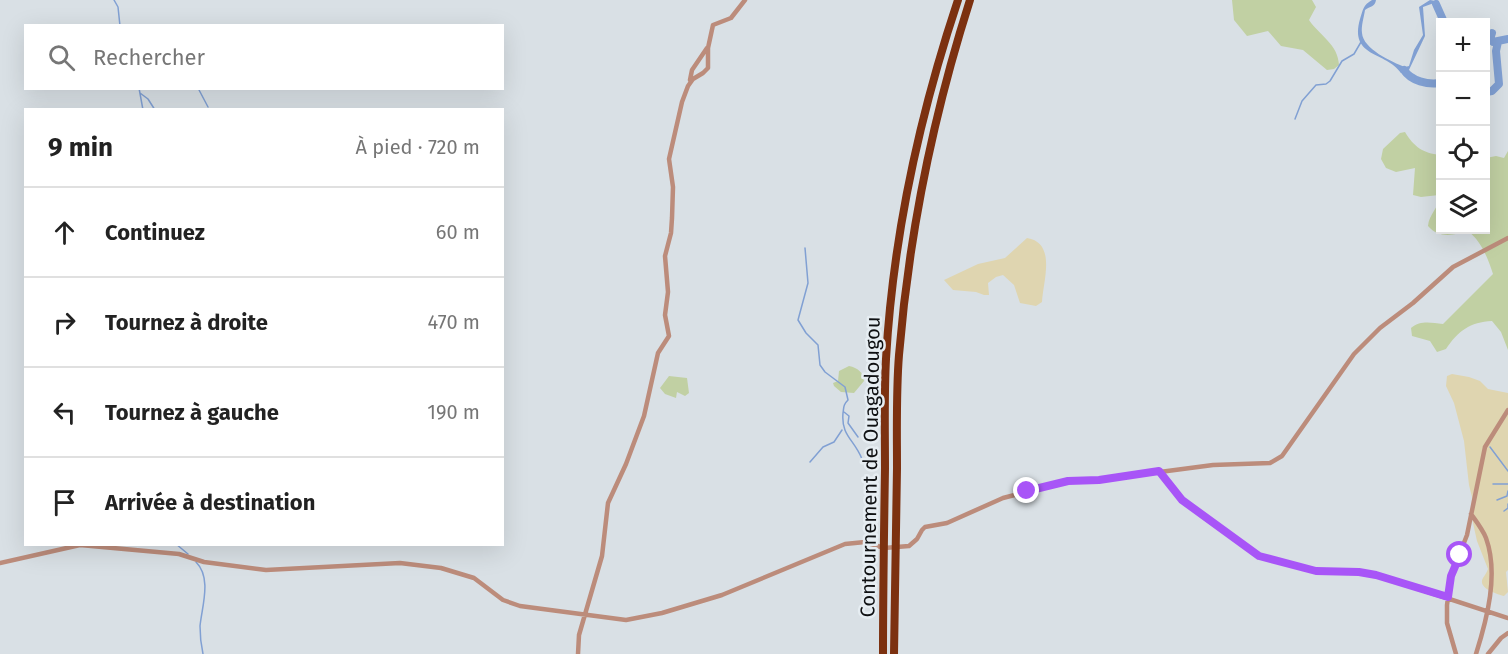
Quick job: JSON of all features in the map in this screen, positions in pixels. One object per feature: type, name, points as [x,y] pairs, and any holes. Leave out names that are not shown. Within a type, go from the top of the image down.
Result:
[{"type":"highway","name":"Contournement de Ouagadougou","points":[[883,654],[886,359],[900,234],[912,163],[928,97],[958,0]]},
{"type":"highway","name":"Contournement de Ouagadougou","points":[[894,654],[899,356],[913,234],[935,119],[970,0]]},
{"type":"street","points":[[688,86],[693,79],[706,71],[713,25],[731,18],[745,0]]},
{"type":"street","points":[[578,654],[579,635],[602,556],[608,503],[640,426],[658,353],[669,336],[665,315],[668,292],[665,256],[671,233],[673,187],[669,159],[692,70],[709,45]]},
{"type":"street","points":[[91,546],[179,554],[204,562],[266,570],[400,563],[441,568],[474,578],[503,600],[520,606],[626,620],[662,614],[722,595],[845,544],[865,542],[884,548],[909,546],[926,527],[947,523],[1003,498],[1068,481],[1099,480],[1213,465],[1270,463],[1282,456],[1354,354],[1380,328],[1413,303],[1453,267],[1508,238]]},
{"type":"street","points":[[1456,654],[1447,623],[1451,576],[1464,545],[1485,447],[1508,410]]},
{"type":"street","points":[[1159,471],[1182,500],[1259,556],[1316,571],[1359,572],[1376,575],[1508,618]]},
{"type":"street","points":[[1471,513],[1485,536],[1490,555],[1491,587],[1476,654]]},
{"type":"street","points":[[0,563],[76,546]]},
{"type":"street","points":[[1488,654],[1508,633]]},
{"type":"green space","points":[[1232,0],[1312,0],[1316,7],[1309,20],[1332,46],[1339,65],[1327,70],[1303,50],[1281,46],[1268,31],[1247,36],[1234,20]]},
{"type":"green space","points":[[1405,132],[1420,148],[1436,154],[1436,195],[1421,197],[1413,195],[1415,168],[1396,172],[1386,168],[1381,159],[1383,149],[1400,133]]},
{"type":"green space","points":[[1508,151],[1508,350],[1501,332],[1492,321],[1477,323],[1465,329],[1446,349],[1437,352],[1430,341],[1412,336],[1411,328],[1426,323],[1443,324],[1493,274],[1484,250],[1471,234],[1490,234],[1490,157],[1504,158]]},
{"type":"green space","points":[[1436,207],[1436,232],[1428,226]]},
{"type":"green space","points":[[849,366],[860,371],[864,381],[854,393],[841,392],[833,383],[838,381],[839,371]]},
{"type":"green space","points":[[669,376],[687,378],[689,393],[685,396],[677,392],[676,398],[665,394],[660,388]]},
{"type":"sand","points":[[1027,238],[1036,241],[1042,247],[1045,255],[1046,274],[1042,302],[1036,306],[1020,303],[1014,285],[1003,275],[988,283],[989,295],[953,290],[944,280],[978,264],[1005,258]]},
{"type":"sand","points":[[1452,374],[1480,381],[1488,389],[1508,393],[1508,570],[1506,572],[1508,592],[1504,596],[1485,588],[1482,582],[1488,569],[1477,541],[1471,514],[1472,497],[1464,441],[1454,403],[1446,386],[1447,376]]},
{"type":"water","points":[[1372,0],[1376,0],[1375,4],[1365,10],[1362,27],[1364,39],[1379,54],[1405,67],[1409,66],[1414,50],[1423,35],[1419,7],[1430,0],[1440,6],[1441,13],[1434,3],[1423,7],[1425,36],[1408,72],[1401,73],[1364,47],[1360,41],[1358,32],[1360,19],[1365,6]]},
{"type":"waterway","points":[[114,0],[118,7],[120,24]]},
{"type":"waterway","points":[[1436,4],[1442,18]]},
{"type":"waterway","points":[[1492,33],[1490,39],[1493,42],[1508,39]]},
{"type":"waterway","points":[[1295,119],[1302,101],[1316,85],[1330,81],[1342,61],[1354,54],[1361,42]]},
{"type":"waterway","points":[[1490,91],[1499,84],[1496,51],[1498,42]]},
{"type":"waterway","points":[[1404,70],[1411,77],[1420,81],[1436,83]]},
{"type":"waterway","points":[[139,90],[143,108]]},
{"type":"waterway","points":[[199,90],[208,107]]},
{"type":"waterway","points":[[140,93],[148,99],[154,108]]},
{"type":"waterway","points":[[805,248],[808,283],[798,320],[806,333],[818,345],[820,365],[825,372],[845,387],[848,400],[844,408],[844,427],[862,459]]},
{"type":"waterway","points":[[844,412],[849,416],[848,423],[858,437]]},
{"type":"waterway","points":[[810,462],[823,447],[834,442],[842,430]]},
{"type":"waterway","points":[[1490,447],[1508,471]]},
{"type":"waterway","points":[[1493,484],[1508,484]]},
{"type":"waterway","points":[[1497,500],[1507,496],[1508,491]]},
{"type":"waterway","points":[[1504,511],[1508,508],[1508,504]]},
{"type":"waterway","points":[[178,546],[188,554]]},
{"type":"waterway","points":[[196,562],[204,576],[205,584],[200,626],[203,654]]},
{"type":"route","points":[[1027,491],[1068,481],[1099,480],[1159,471],[1182,500],[1259,556],[1316,571],[1359,572],[1376,575],[1448,597],[1451,576],[1460,555]]}]
